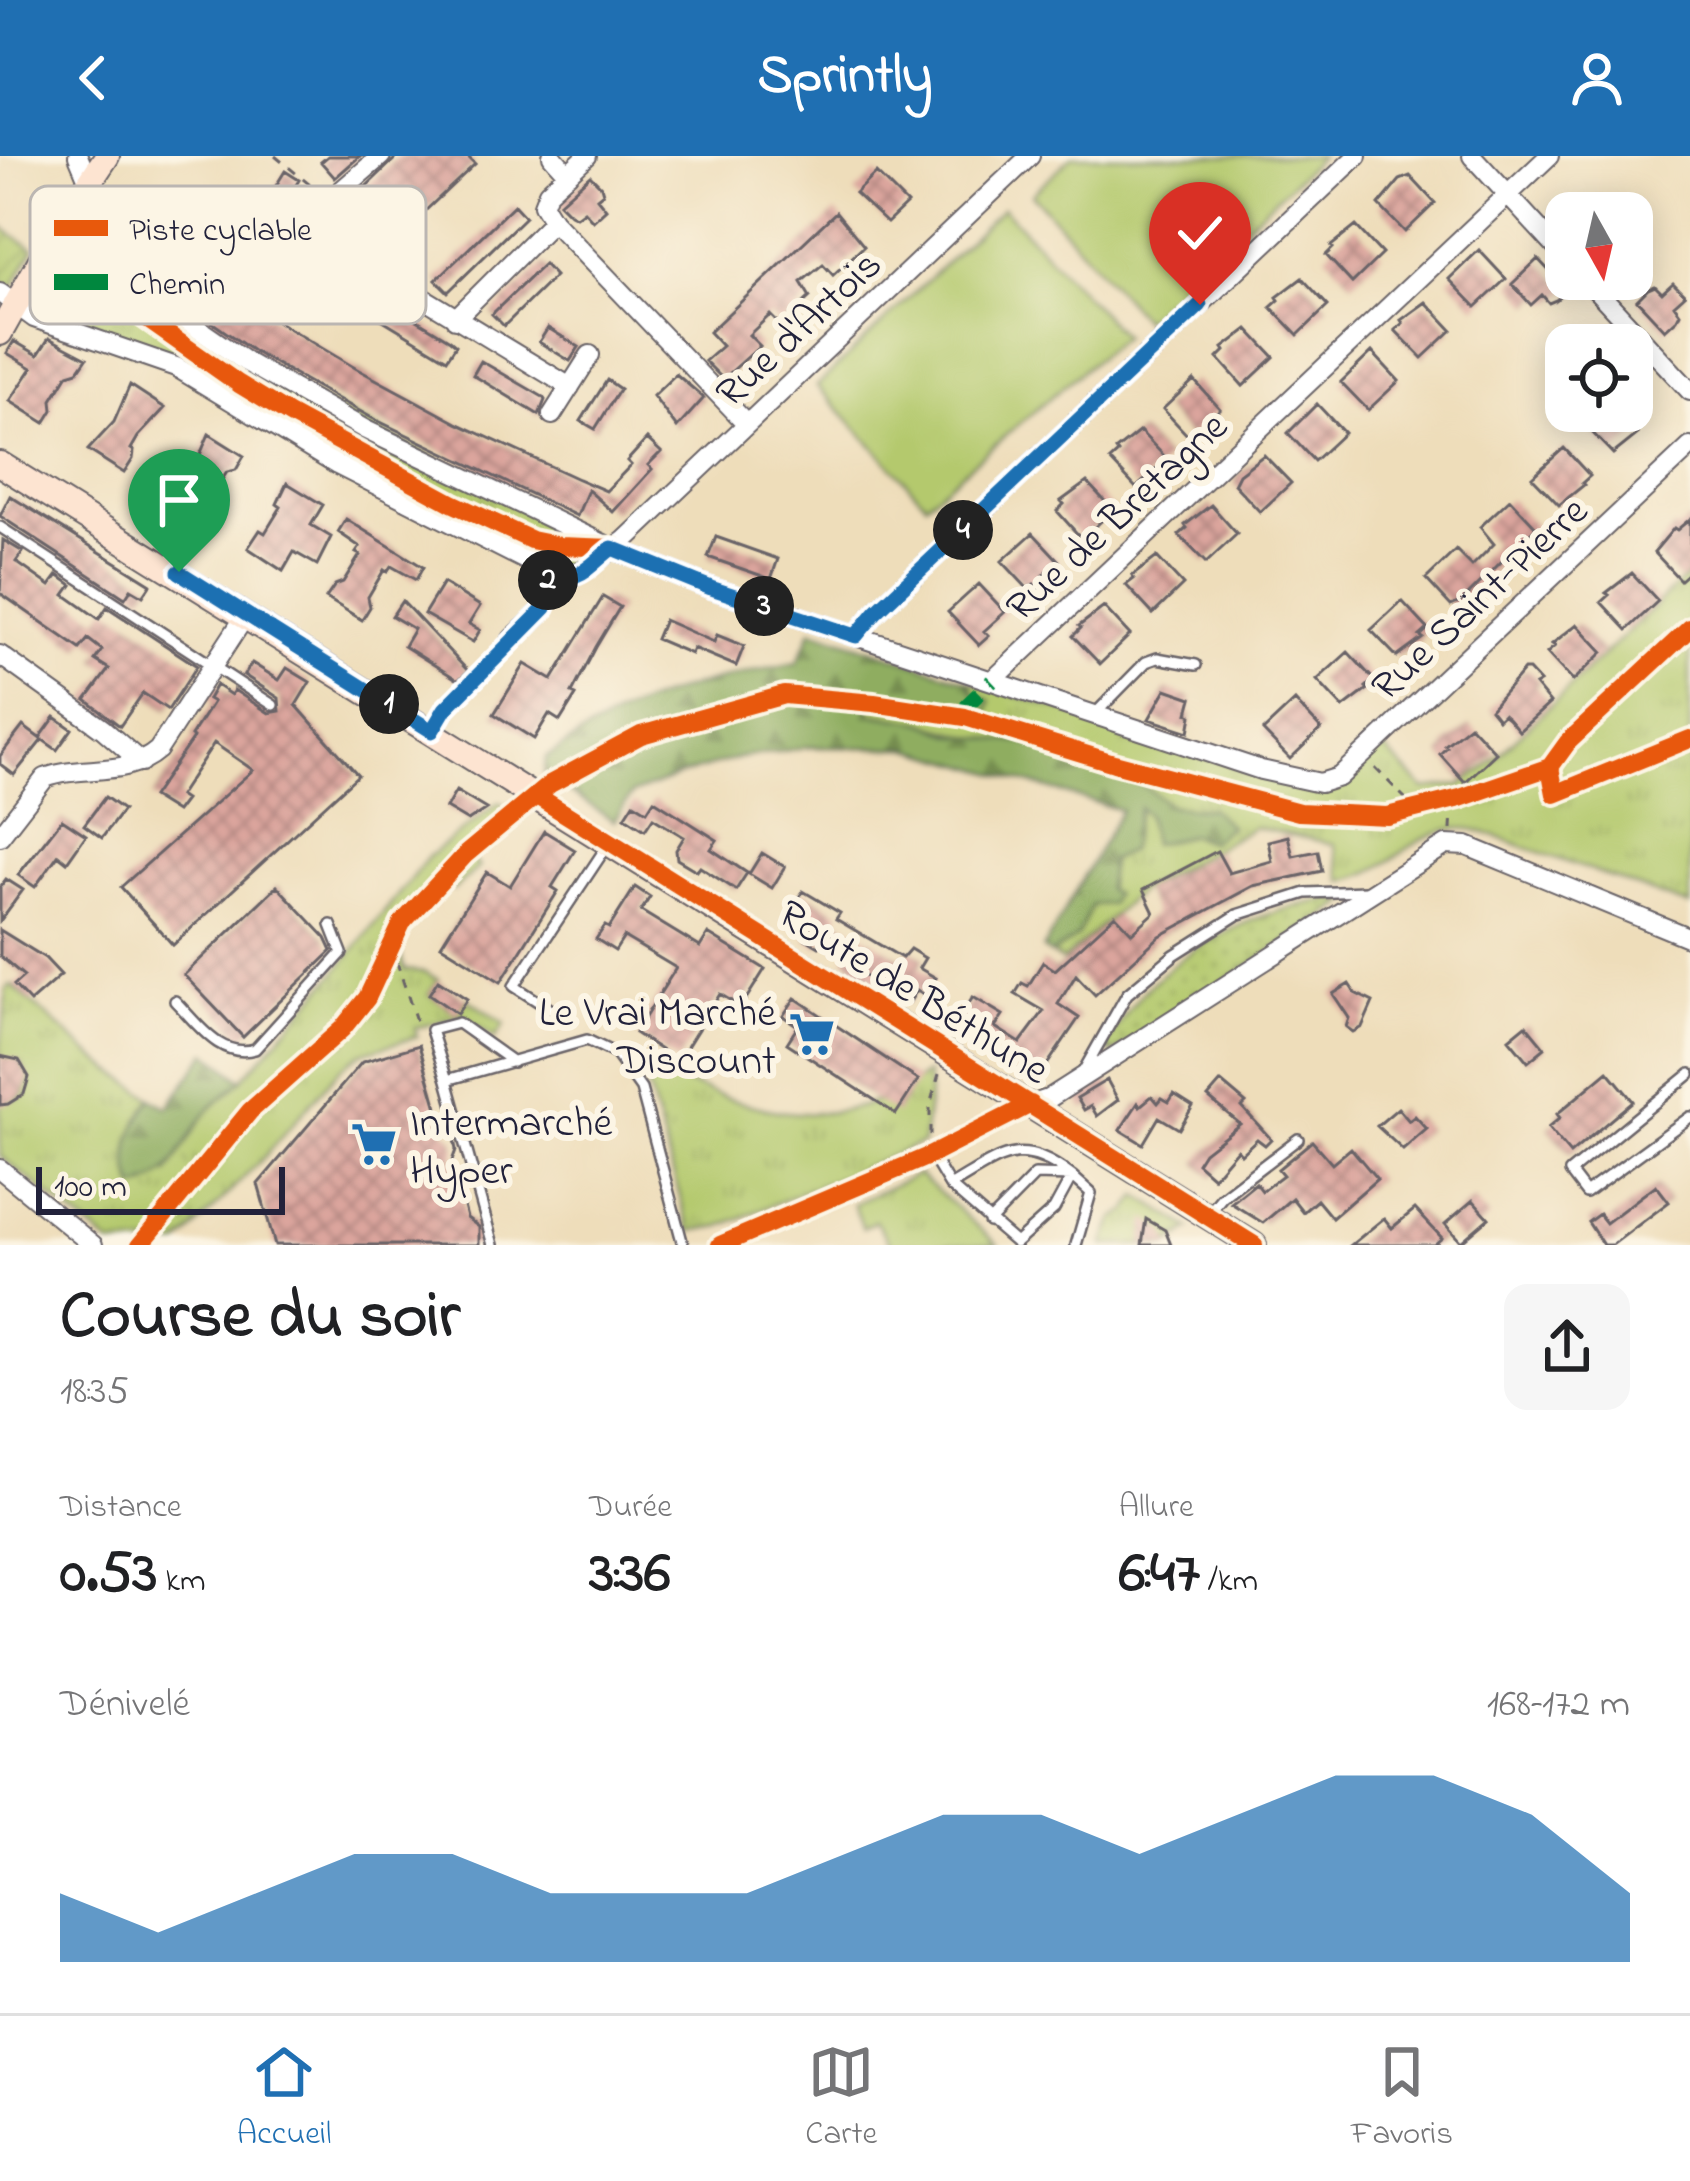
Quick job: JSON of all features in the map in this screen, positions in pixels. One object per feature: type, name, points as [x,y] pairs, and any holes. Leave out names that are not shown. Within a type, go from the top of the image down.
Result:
[{"type":"main road","points":[[86,186],[107,156]]},
{"type":"main road","points":[[0,333],[7,298],[30,267]]},
{"type":"main road","name":"Route de Béthune","points":[[6,472],[246,615],[1254,1245]]},
{"type":"street","points":[[78,156],[89,182]]},
{"type":"street","points":[[346,186],[381,156]]},
{"type":"street","points":[[552,156],[568,174]]},
{"type":"street","points":[[455,319],[548,213],[548,192],[587,156]]},
{"type":"street","name":"Rue d'Artois","points":[[547,572],[577,576],[612,548],[1030,156]]},
{"type":"street","points":[[856,636],[1357,156]]},
{"type":"street","points":[[1472,156],[1545,235]]},
{"type":"street","name":"Rue de Bretagne","points":[[992,680],[1549,156]]},
{"type":"street","points":[[548,213],[746,424]]},
{"type":"street","points":[[1606,300],[1690,391]]},
{"type":"street","points":[[426,301],[570,387]]},
{"type":"street","points":[[48,324],[176,368],[337,465],[547,572],[550,592],[545,608],[512,639]]},
{"type":"street","points":[[190,324],[245,362],[366,430],[612,548],[711,588],[1094,715]]},
{"type":"street","points":[[552,415],[590,355]]},
{"type":"street","name":"Rue Saint-Pierre","points":[[1094,715],[1308,781],[1331,781],[1690,447]]},
{"type":"street","points":[[0,836],[45,778],[141,762],[158,750],[246,615]]},
{"type":"street","points":[[0,655],[141,762]]},
{"type":"street","points":[[720,1245],[932,1155],[1048,1099],[1446,845],[1467,846],[1690,938]]},
{"type":"street","points":[[0,1169],[88,1243]]},
{"type":"lane","points":[[0,527],[273,705]]},
{"type":"lane","points":[[1094,715],[1146,662],[1157,658],[1196,665]]},
{"type":"lane","points":[[553,1010],[514,986],[610,842]]},
{"type":"lane","points":[[1082,1074],[1127,994],[1174,955],[1237,915],[1306,892],[1377,890]]},
{"type":"lane","points":[[175,1001],[226,1051],[240,1054],[255,1049],[342,953],[332,925]]},
{"type":"lane","points":[[493,1245],[431,1030],[458,1023],[512,1062]]},
{"type":"lane","points":[[447,1080],[587,1040],[616,1054],[641,1089],[683,1245]]},
{"type":"lane","points":[[1690,1074],[1570,1172],[1586,1193],[1690,1117]]},
{"type":"lane","points":[[1207,1215],[1222,1197],[1298,1139]]},
{"type":"lane","points":[[950,1186],[1005,1154],[1044,1155],[1090,1193],[1076,1245]]},
{"type":"lane","points":[[932,1155],[950,1186],[1017,1244],[1054,1209],[1072,1176]]},
{"type":"lane","points":[[989,1222],[1035,1175],[1072,1176]]},
{"type":"path","points":[[275,156],[312,186]]},
{"type":"path","points":[[432,731],[445,709],[512,639]]},
{"type":"path","points":[[1363,754],[1406,799],[1409,812]]},
{"type":"path","points":[[1451,830],[1452,809],[1460,798]]},
{"type":"path","points":[[391,944],[418,1027]]},
{"type":"path","points":[[932,1155],[930,1106],[938,1074]]},
{"type":"green space","points":[[1072,156],[1321,156],[1144,320],[1032,194]]},
{"type":"green space","points":[[1003,208],[1123,336],[926,503],[817,386]]},
{"type":"green space","points":[[0,226],[30,246],[30,256],[12,288],[0,280]]},
{"type":"green space","points":[[56,324],[191,324],[246,362],[601,542],[586,570],[535,567],[176,367]]},
{"type":"green space","points":[[1690,573],[1690,906],[1477,830],[1439,832],[1378,868],[1342,881],[1334,844],[1254,827],[1141,890],[1062,961],[1051,954],[1077,937],[1092,905],[1107,889],[1111,860],[1129,851],[1139,808],[1147,815],[1153,843],[1191,835],[1210,842],[1229,825],[1208,811],[1159,803],[999,745],[870,714],[868,699],[987,719],[969,681],[1315,789],[1383,747],[1424,789],[1461,785],[1485,768]]},
{"type":"green space","points":[[812,630],[969,681],[972,691],[991,701],[987,719],[869,699],[871,714],[923,722],[953,735],[1034,744],[1120,769],[1171,806],[1211,809],[1230,826],[1210,842],[1191,835],[1152,844],[1147,815],[1139,808],[1129,851],[1111,860],[1107,889],[1114,894],[1110,904],[1092,905],[1077,937],[1051,954],[1043,949],[1121,810],[908,748],[808,747],[739,758],[632,794],[614,821],[544,775],[546,758],[636,707],[728,677],[797,663]]},
{"type":"green space","points":[[499,803],[520,816],[471,857],[479,867],[453,890],[444,883],[424,903],[408,922],[400,943],[405,970],[425,972],[438,980],[429,994],[457,1013],[467,999],[505,1024],[495,1038],[461,1016],[415,1028],[417,1037],[361,1053],[342,1067],[179,1245],[111,1245],[0,1156],[0,1104],[22,1097],[29,1081],[21,1063],[0,1057],[5,990],[11,985],[96,1059],[152,1098],[138,1120],[168,1173],[203,1116],[242,1080],[332,977],[429,856]]},
{"type":"green space","points":[[1332,899],[1347,902],[1111,1054],[1105,1046],[1143,992],[1184,957],[1254,920]]},
{"type":"green space","points":[[207,1052],[242,1080],[204,1115],[167,1170],[136,1188],[129,1152],[139,1120],[152,1098],[168,1108]]},
{"type":"green space","points":[[641,1064],[715,1094],[784,1112],[854,1108],[927,1074],[923,1143],[721,1226],[690,1231]]},
{"type":"green space","points":[[918,1174],[998,1245],[891,1245],[875,1221],[863,1228],[853,1204]]},
{"type":"green space","points":[[1138,1196],[1191,1229],[1166,1245],[1104,1245],[1115,1218],[1128,1211]]},
{"type":"building","points":[[328,156],[360,156],[335,178],[321,162]]},
{"type":"building","points":[[398,156],[467,156],[475,164],[426,210],[426,186],[367,186]]},
{"type":"building","points":[[285,171],[299,180],[295,186],[276,186]]},
{"type":"building","points":[[876,173],[907,204],[887,223],[855,193]]},
{"type":"building","points":[[590,175],[601,186],[603,193],[597,198],[606,209],[593,221],[584,211],[576,217],[559,203]]},
{"type":"building","points":[[1410,176],[1435,203],[1405,232],[1379,205],[1400,180]]},
{"type":"building","points":[[514,205],[525,217],[448,292],[436,280]]},
{"type":"building","points":[[836,212],[864,246],[833,275],[823,264],[801,282],[810,297],[780,325],[770,315],[749,335],[760,346],[723,379],[705,361],[722,346],[709,332]]},
{"type":"building","points":[[1356,226],[1382,254],[1352,283],[1326,255]]},
{"type":"building","points":[[1479,250],[1506,279],[1476,307],[1449,279]]},
{"type":"building","points":[[1538,259],[1545,266],[1545,298],[1542,295],[1531,305],[1512,284]]},
{"type":"building","points":[[544,264],[555,276],[504,326],[492,314]]},
{"type":"building","points":[[1302,278],[1328,306],[1298,335],[1271,307]]},
{"type":"building","points":[[1673,283],[1685,295],[1674,305],[1680,313],[1677,319],[1665,330],[1637,300],[1653,300],[1655,286],[1662,293]]},
{"type":"building","points":[[1426,302],[1452,330],[1422,358],[1395,330]]},
{"type":"building","points":[[214,324],[282,324],[457,423],[606,491],[647,439],[661,452],[613,512],[588,490],[577,516],[372,418]]},
{"type":"building","points":[[389,324],[424,324],[450,340],[456,345],[447,359]]},
{"type":"building","points":[[548,328],[579,347],[570,361],[539,342]]},
{"type":"building","points":[[1248,329],[1274,357],[1243,386],[1218,358],[1223,348]]},
{"type":"building","points":[[49,338],[87,358],[78,371],[68,374],[45,423],[10,401],[32,368],[7,353],[14,341],[38,355]]},
{"type":"building","points":[[1372,352],[1399,381],[1368,410],[1341,382]]},
{"type":"building","points":[[481,361],[543,397],[539,415],[473,375]]},
{"type":"building","points":[[676,374],[704,398],[677,428],[653,396]]},
{"type":"building","points":[[607,380],[620,389],[595,429],[581,421]]},
{"type":"building","points":[[1194,380],[1220,409],[1189,437],[1163,409]]},
{"type":"building","points":[[130,385],[165,408],[138,437],[124,473],[88,450],[114,422]]},
{"type":"building","points":[[1317,404],[1344,433],[1314,461],[1288,433]]},
{"type":"building","points":[[1140,431],[1167,459],[1136,488],[1110,460]]},
{"type":"building","points":[[1592,432],[1638,434],[1613,454]]},
{"type":"building","points":[[209,434],[244,456],[210,498],[214,501],[204,522],[168,499],[193,471]]},
{"type":"building","points":[[1564,448],[1590,476],[1559,505],[1532,477]]},
{"type":"building","points":[[1264,455],[1291,483],[1260,512],[1234,484],[1239,474]]},
{"type":"building","points":[[1087,482],[1113,510],[1082,539],[1057,511],[1064,504],[1061,501]]},
{"type":"building","points":[[287,483],[323,505],[311,525],[331,537],[317,565],[294,552],[283,571],[248,548],[260,530],[265,533],[281,507],[277,504]]},
{"type":"building","points":[[10,496],[151,584],[143,596],[131,589],[125,598],[0,516]]},
{"type":"building","points":[[1510,499],[1536,527],[1462,601],[1451,606],[1426,579],[1456,550],[1472,566],[1494,544],[1480,527]]},
{"type":"building","points":[[1211,505],[1237,534],[1206,563],[1179,535]]},
{"type":"building","points":[[346,519],[423,567],[416,580],[391,566],[384,570],[368,597],[370,607],[362,620],[326,598],[360,555],[356,553],[360,547],[338,532]]},
{"type":"building","points":[[1690,519],[1690,571],[1680,580],[1654,552],[1674,528]]},
{"type":"building","points":[[1033,533],[1059,561],[1044,575],[1057,589],[1048,598],[1034,584],[1028,589],[1002,561]]},
{"type":"building","points":[[716,537],[778,559],[771,579],[708,557]]},
{"type":"building","points":[[3,540],[23,552],[16,562],[50,586],[58,575],[72,585],[65,595],[99,619],[107,607],[197,666],[168,710],[143,693],[120,726],[86,700],[109,669],[95,660],[102,650],[88,639],[80,649],[0,593]]},
{"type":"building","points":[[1157,557],[1183,585],[1153,614],[1126,585]]},
{"type":"building","points":[[1632,573],[1658,601],[1627,630],[1601,602]]},
{"type":"building","points":[[443,583],[480,606],[469,624],[480,630],[473,642],[424,614]]},
{"type":"building","points":[[979,584],[1005,612],[984,631],[989,636],[979,645],[948,612]]},
{"type":"building","points":[[603,597],[620,607],[560,721],[549,714],[534,739],[494,714],[525,664],[552,680]]},
{"type":"building","points":[[402,601],[468,671],[458,680],[404,646],[414,629],[392,616]]},
{"type":"building","points":[[1402,601],[1428,629],[1397,657],[1371,630]]},
{"type":"building","points":[[1104,607],[1130,635],[1100,664],[1073,636]]},
{"type":"building","points":[[664,620],[714,642],[717,635],[744,646],[736,666],[656,639]]},
{"type":"building","points":[[1577,624],[1603,652],[1573,681],[1547,653]]},
{"type":"building","points":[[1348,652],[1374,680],[1343,708],[1317,680]]},
{"type":"building","points":[[252,663],[279,680],[287,668],[310,682],[296,705],[358,775],[173,945],[121,887],[253,770],[214,743],[179,796],[185,800],[176,812],[152,797],[193,738],[213,702],[208,699],[216,685],[231,695],[234,690],[269,713],[280,711],[279,698],[244,675]]},
{"type":"building","points":[[1524,670],[1540,682],[1535,685],[1550,703],[1519,731],[1503,714],[1498,719],[1490,709]]},
{"type":"building","points":[[1166,689],[1192,698],[1189,732],[1149,719]]},
{"type":"building","points":[[1295,701],[1321,729],[1290,759],[1263,731]]},
{"type":"building","points":[[55,717],[72,729],[57,750],[40,738]]},
{"type":"building","points":[[1470,725],[1496,753],[1465,782],[1440,754]]},
{"type":"building","points":[[23,726],[42,740],[14,775],[0,764],[0,756]]},
{"type":"building","points":[[456,791],[486,809],[468,821],[446,808]]},
{"type":"building","points":[[105,797],[123,810],[102,838],[84,825]]},
{"type":"building","points":[[654,800],[717,840],[711,849],[747,873],[736,890],[700,867],[697,871],[677,859],[676,850],[684,837],[653,818],[645,830],[625,817],[634,803],[647,811]]},
{"type":"building","points":[[62,819],[86,835],[67,862],[58,855],[35,887],[18,875]]},
{"type":"building","points":[[544,831],[575,850],[552,887],[558,891],[501,982],[441,945],[487,872],[510,886]]},
{"type":"building","points":[[1288,836],[1293,856],[1318,851],[1322,871],[1253,886],[1160,936],[1095,995],[1076,975],[1058,1004],[1079,1018],[1036,1081],[1007,1063],[1012,1056],[986,1041],[982,1048],[952,1030],[973,997],[1003,1015],[995,1027],[1020,1043],[1044,1011],[1015,994],[1022,983],[1028,986],[1043,962],[1055,970],[1115,915],[1132,933],[1154,913],[1143,890],[1217,851],[1229,873],[1272,861],[1268,841]]},
{"type":"building","points":[[762,853],[785,867],[772,888],[749,874]]},
{"type":"building","points":[[6,879],[23,890],[0,921],[0,887]]},
{"type":"building","points":[[277,886],[326,938],[332,951],[243,1037],[184,975]]},
{"type":"building","points":[[635,887],[650,897],[641,911],[700,947],[708,934],[765,969],[741,1007],[720,994],[678,1061],[635,1033],[676,968],[624,937],[615,951],[596,939],[605,926],[609,928]]},
{"type":"building","points":[[803,891],[840,913],[836,919],[902,958],[910,949],[925,958],[919,968],[936,978],[925,995],[917,990],[909,1003],[852,968],[844,958],[850,949],[827,933],[819,947],[806,939],[811,930],[803,924],[806,918],[792,909]]},
{"type":"building","points":[[0,930],[45,958],[61,975],[30,1002],[14,985],[24,976],[0,956]]},
{"type":"building","points":[[438,980],[467,999],[457,1014],[429,994]]},
{"type":"building","points":[[1349,984],[1373,1002],[1362,1027],[1353,1032],[1346,1027],[1349,1018],[1333,994]]},
{"type":"building","points":[[795,998],[918,1080],[896,1114],[787,1043],[798,1026],[783,1016]]},
{"type":"building","points":[[1526,1025],[1545,1048],[1528,1062],[1509,1039]]},
{"type":"building","name":"Intermarché Hyper","points":[[419,1045],[443,1129],[454,1139],[452,1161],[467,1218],[479,1227],[479,1245],[275,1245],[258,1184],[362,1062]]},
{"type":"building","points":[[0,1056],[19,1060],[29,1077],[24,1094],[0,1105]]},
{"type":"building","points":[[1608,1071],[1633,1101],[1570,1154],[1548,1128],[1560,1118],[1557,1114]]},
{"type":"building","points":[[1107,1080],[1118,1100],[1097,1116],[1091,1106],[1084,1110],[1077,1098]]},
{"type":"building","points":[[1221,1082],[1246,1103],[1242,1107],[1271,1139],[1265,1145],[1257,1139],[1241,1154],[1237,1149],[1213,1177],[1197,1163],[1240,1124],[1208,1097]]},
{"type":"building","points":[[1174,1094],[1193,1106],[1179,1129],[1159,1117],[1143,1144],[1120,1130],[1138,1103],[1152,1096],[1158,1103],[1162,1098],[1169,1102]]},
{"type":"building","points":[[1398,1108],[1409,1121],[1415,1116],[1427,1129],[1403,1150],[1377,1126]]},
{"type":"building","points":[[1312,1141],[1332,1164],[1351,1148],[1377,1179],[1332,1218],[1317,1200],[1303,1212],[1292,1198],[1263,1223],[1231,1203],[1256,1183],[1262,1191],[1283,1175],[1278,1169]]},
{"type":"building","points":[[1656,1185],[1669,1202],[1612,1245],[1603,1245],[1588,1222],[1599,1214],[1606,1223]]},
{"type":"building","points":[[1473,1200],[1489,1218],[1461,1242],[1445,1224]]},
{"type":"building","points":[[1415,1209],[1442,1238],[1434,1245],[1351,1245],[1384,1218],[1392,1228]]},
{"type":"building","points":[[1146,1219],[1165,1230],[1171,1245],[1142,1245]]},
{"type":"marked path","points":[[962,717],[968,704],[992,681]]},
{"type":"cycle path","points":[[154,324],[290,415],[452,503],[531,540],[612,548]]},
{"type":"cycle path","points":[[140,1245],[250,1111],[342,1029],[367,998],[402,923],[466,854],[550,784],[641,735],[784,695],[874,703],[965,717],[1299,812],[1387,816],[1460,798],[1550,767],[1568,742],[1690,628]]},
{"type":"cycle path","points":[[1550,767],[1555,794],[1690,739]]},
{"type":"cycle path","points":[[537,796],[1254,1245]]},
{"type":"cycle path","points":[[720,1245],[931,1155],[1031,1104]]},
{"type":"place","name":"Le Vrai Marché Discount","points":[[812,1034]]},
{"type":"place","name":"Intermarché Hyper","points":[[374,1144]]},
{"type":"route","points":[[179,572],[432,731],[445,709],[545,608],[550,592],[547,572],[577,576],[612,548],[711,588],[856,636],[1200,305]]}]
